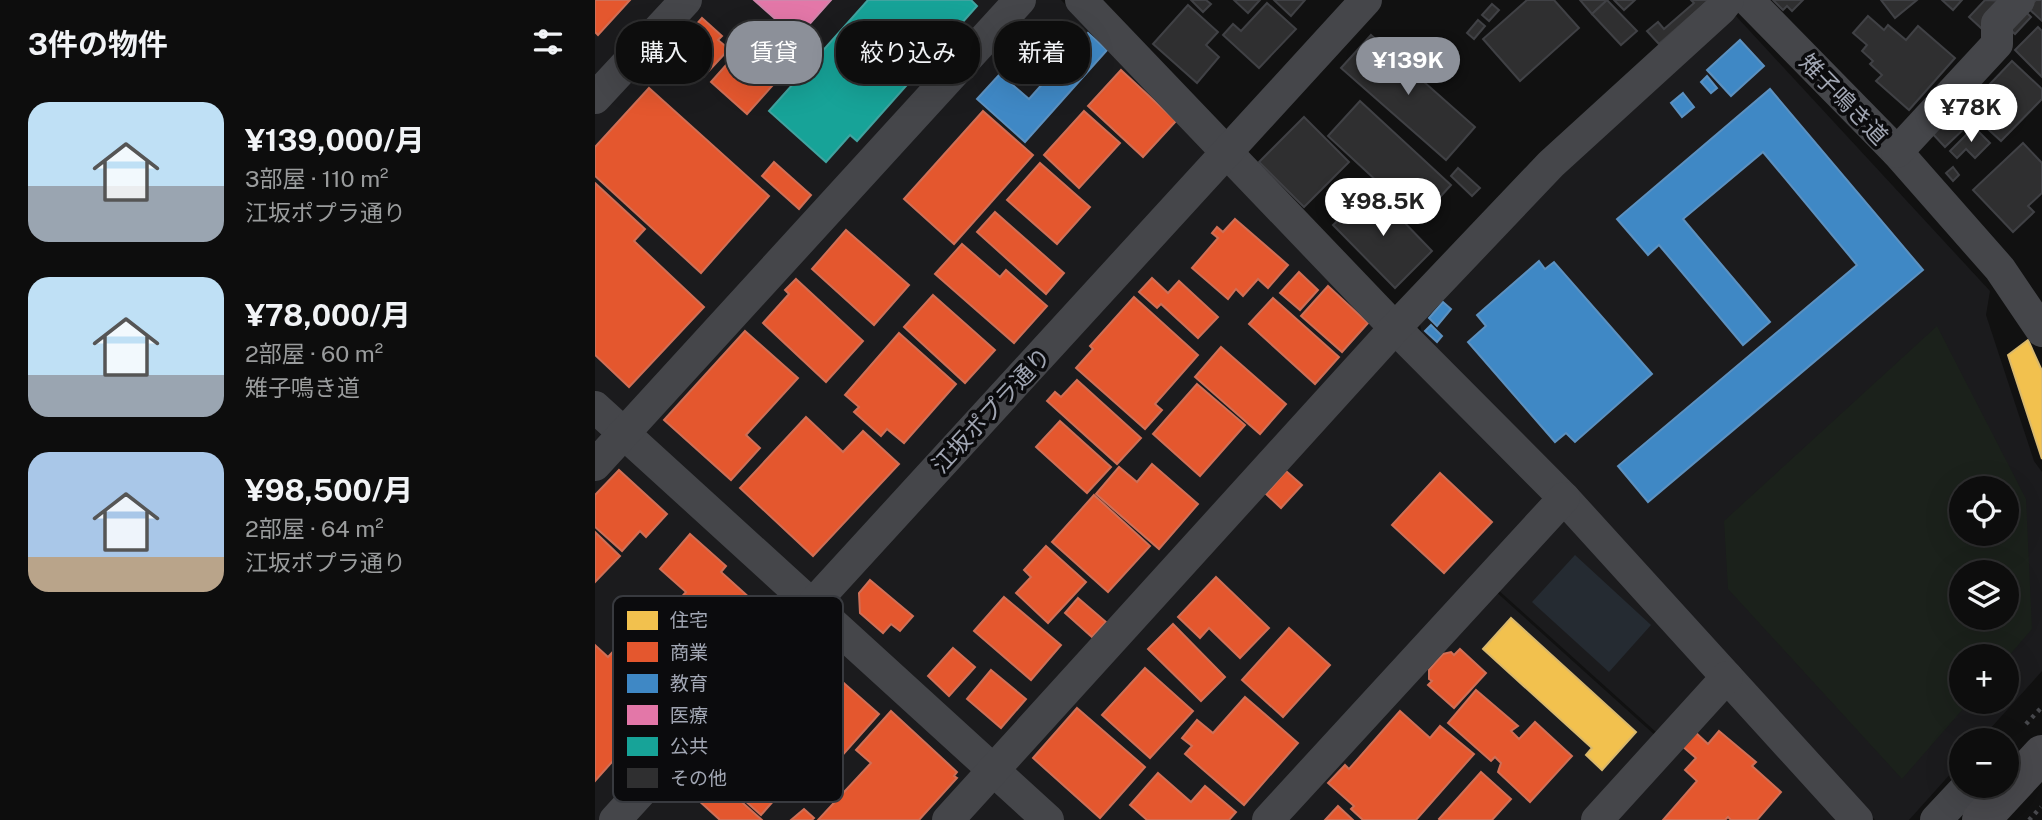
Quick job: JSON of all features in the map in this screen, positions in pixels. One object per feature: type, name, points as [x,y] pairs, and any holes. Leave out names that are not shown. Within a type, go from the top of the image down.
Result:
[{"type":"highway","points":[[1974,804],[2042,754]]},
{"type":"street","points":[[595,98],[686,0]]},
{"type":"street","points":[[595,465],[1020,0]]},
{"type":"street","points":[[1081,0],[1395,328],[1564,498],[1857,820]]},
{"type":"street","name":"江坂ポプラ通り","points":[[819,596],[1366,0]]},
{"type":"street","points":[[948,820],[1395,328],[1551,164],[1728,0]]},
{"type":"street","name":"雉子鳴き道","points":[[1748,0],[1897,152],[2000,269],[2042,331]]},
{"type":"street","points":[[1897,152],[1997,44],[1997,23],[2019,0]]},
{"type":"street","points":[[595,407],[803,596]]},
{"type":"street","points":[[1268,820],[1564,498]]},
{"type":"street","points":[[843,632],[1048,820]]},
{"type":"street","points":[[1597,820],[1727,677]]},
{"type":"street","name":"江坂ポプラ通り","points":[[615,820],[631,802]]},
{"type":"street","points":[[1936,820],[1974,804]]},
{"type":"path","points":[[2029,820],[2042,806]]},
{"type":"shaded area","points":[[595,0],[1061,0],[1082,21],[994,21],[994,84],[1090,84],[1090,29],[1563,510],[1494,590],[1657,737],[1715,674],[1847,820],[595,820]]},
{"type":"shaded area","points":[[1736,16],[1990,291],[1986,315],[2034,461],[2042,472],[2042,671],[2019,697],[2019,644],[1949,644],[1949,714],[2003,714],[1991,728],[1949,728],[1949,775],[1909,820],[1875,820],[1581,495],[1422,334],[1419,319],[1558,176]]},
{"type":"shaded area","points":[[1937,326],[2014,476],[1949,476],[1949,546],[2019,546],[2019,485],[2026,499],[2032,629],[2019,644],[1949,644],[1949,714],[1959,714],[1902,779],[1728,589],[1724,521]]},
{"type":"shaded area","points":[[1574,521],[1705,665],[1705,681],[1657,733],[1497,589],[1556,522]]},
{"type":"shaded area","points":[[1575,555],[1651,625],[1609,672],[1532,602]]},
{"type":"building: 住宅","points":[[2028,340],[2042,371],[2042,459],[2008,355]]},
{"type":"building: 住宅","points":[[1511,618],[1636,732],[1602,770],[1586,755],[1592,748],[1483,649]]},
{"type":"building: 商業","points":[[595,0],[630,0],[598,35],[595,32]]},
{"type":"building: 商業","points":[[712,27],[722,36],[718,40],[726,47],[726,52],[712,67]]},
{"type":"building: 商業","points":[[726,65],[726,84],[774,84],[747,114],[712,81]]},
{"type":"building: 商業","points":[[1121,70],[1176,121],[1143,157],[1088,106]]},
{"type":"building: 商業","points":[[649,88],[769,196],[701,273],[595,176],[595,147]]},
{"type":"building: 商業","points":[[983,111],[1033,155],[954,244],[904,199]]},
{"type":"building: 商業","points":[[1084,111],[1120,143],[1079,188],[1044,155]]},
{"type":"building: 商業","points":[[774,162],[811,195],[799,209],[762,176]]},
{"type":"building: 商業","points":[[1040,163],[1090,207],[1057,244],[1007,200]]},
{"type":"building: 商業","points":[[595,183],[645,229],[634,241],[704,307],[629,387],[595,355]]},
{"type":"building: 商業","points":[[995,212],[1064,273],[1046,294],[977,232]]},
{"type":"building: 商業","points":[[1235,219],[1288,265],[1268,288],[1258,279],[1243,296],[1236,289],[1228,299],[1192,268],[1218,238],[1212,233],[1217,227],[1223,232]]},
{"type":"building: 商業","points":[[846,230],[909,285],[874,325],[812,269]]},
{"type":"building: 商業","points":[[962,244],[1000,277],[1006,270],[1047,306],[1014,343],[935,274]]},
{"type":"building: 商業","points":[[1299,272],[1318,290],[1300,310],[1280,293]]},
{"type":"building: 商業","points":[[1152,278],[1168,293],[1179,281],[1218,317],[1198,338],[1161,304],[1157,308],[1139,292]]},
{"type":"building: 商業","points":[[796,279],[863,341],[826,382],[763,323],[789,294],[785,290]]},
{"type":"building: 商業","points":[[1328,286],[1368,323],[1342,352],[1301,316]]},
{"type":"building: 商業","points":[[933,295],[995,350],[965,383],[904,327]]},
{"type":"building: 商業","points":[[1134,297],[1198,355],[1155,404],[1162,410],[1145,429],[1076,368],[1093,349],[1090,346]]},
{"type":"building: 商業","points":[[1273,298],[1339,357],[1315,384],[1249,324]]},
{"type":"building: 商業","points":[[745,331],[798,378],[746,435],[760,448],[731,480],[664,420]]},
{"type":"building: 商業","points":[[899,333],[956,384],[904,443],[887,429],[881,436],[854,412],[859,407],[845,395]]},
{"type":"building: 商業","points":[[1221,347],[1286,404],[1260,434],[1195,377]]},
{"type":"building: 商業","points":[[1077,380],[1141,438],[1117,464],[1047,401],[1055,392],[1061,397]]},
{"type":"building: 商業","points":[[1197,384],[1245,425],[1200,476],[1153,434]]},
{"type":"building: 商業","points":[[806,417],[843,452],[863,431],[899,464],[813,556],[740,488]]},
{"type":"building: 商業","points":[[1060,421],[1111,467],[1087,493],[1036,447]]},
{"type":"building: 商業","points":[[1152,464],[1198,504],[1159,549],[1096,494],[1119,467],[1137,482]]},
{"type":"building: 商業","points":[[619,470],[667,514],[646,537],[640,531],[622,551],[595,527],[595,495]]},
{"type":"building: 商業","points":[[1286,471],[1302,485],[1281,508],[1266,494]]},
{"type":"building: 商業","points":[[1440,473],[1492,522],[1444,573],[1392,525]]},
{"type":"building: 商業","points":[[1094,495],[1150,546],[1108,592],[1052,542]]},
{"type":"building: 商業","points":[[595,532],[620,556],[595,582]]},
{"type":"building: 商業","points":[[690,534],[726,566],[721,572],[748,596],[682,596],[686,592],[660,569]]},
{"type":"building: 商業","points":[[1046,546],[1086,582],[1048,623],[1016,593],[1031,577],[1024,570]]},
{"type":"building: 商業","points":[[1216,577],[1269,628],[1240,658],[1209,628],[1200,638],[1178,617]]},
{"type":"building: 商業","points":[[870,580],[913,616],[900,631],[891,624],[883,633],[860,613],[859,593]]},
{"type":"building: 商業","points":[[1004,597],[1061,645],[1031,680],[974,631]]},
{"type":"building: 商業","points":[[1078,598],[1106,622],[1092,637],[1065,613]]},
{"type":"building: 商業","points":[[1173,624],[1225,677],[1201,701],[1148,649]]},
{"type":"building: 商業","points":[[1289,628],[1330,665],[1283,717],[1242,680]]},
{"type":"building: 商業","points":[[595,645],[608,657],[613,652],[613,761],[595,781]]},
{"type":"building: 商業","points":[[953,648],[975,667],[949,696],[928,676]]},
{"type":"building: 商業","points":[[1460,649],[1486,673],[1454,708],[1428,685],[1432,681],[1429,679],[1429,670],[1443,654],[1451,652],[1454,655]]},
{"type":"building: 商業","points":[[1145,668],[1193,711],[1150,758],[1102,715]]},
{"type":"building: 商業","points":[[991,670],[1026,699],[1001,728],[967,699]]},
{"type":"building: 商業","points":[[843,682],[879,714],[843,754]]},
{"type":"building: 商業","points":[[1476,690],[1518,726],[1511,731],[1519,739],[1535,722],[1572,756],[1530,802],[1498,772],[1501,763],[1495,757],[1491,761],[1448,723]]},
{"type":"building: 商業","points":[[1245,697],[1298,743],[1244,805],[1185,754],[1192,746],[1182,738],[1197,720],[1213,733]]},
{"type":"building: 商業","points":[[1077,708],[1145,767],[1100,818],[1033,758]]},
{"type":"building: 商業","points":[[891,711],[957,772],[954,776],[957,778],[919,820],[818,820],[835,802],[843,802],[843,793],[871,763],[856,750]]},
{"type":"building: 商業","points":[[1400,711],[1430,738],[1440,726],[1474,754],[1416,820],[1363,820],[1351,809],[1354,806],[1328,783],[1345,765],[1349,769]]},
{"type":"building: 商業","points":[[1719,731],[1756,762],[1752,766],[1781,792],[1757,820],[1731,820],[1728,817],[1725,820],[1663,820],[1697,781],[1685,770],[1696,758],[1682,746],[1695,732],[1708,744]]},
{"type":"building: 商業","points":[[1481,772],[1511,799],[1492,820],[1440,820],[1439,819]]},
{"type":"building: 商業","points":[[1158,773],[1191,802],[1205,786],[1236,812],[1229,820],[1147,820],[1130,805]]},
{"type":"building: 商業","points":[[700,802],[742,802],[762,820],[720,820]]},
{"type":"building: 商業","points":[[746,802],[772,802],[761,815]]},
{"type":"building: 商業","points":[[1338,806],[1353,820],[1325,820]]},
{"type":"building: 商業","points":[[804,809],[814,818],[812,820],[791,820]]},
{"type":"building: 教育","points":[[1090,35],[1107,50],[1090,69]]},
{"type":"building: 教育","points":[[1740,40],[1764,66],[1731,96],[1707,70]]},
{"type":"building: 教育","points":[[1707,76],[1717,88],[1711,93],[1701,82]]},
{"type":"building: 教育","points":[[994,81],[994,84],[1012,84],[1029,99],[1042,84],[1077,84],[1025,142],[977,99]]},
{"type":"building: 教育","points":[[1770,89],[1923,270],[1648,502],[1618,466],[1857,265],[1763,152],[1683,219],[1770,322],[1743,345],[1659,245],[1648,255],[1617,219]]},
{"type":"building: 教育","points":[[1683,93],[1694,107],[1682,117],[1671,103]]},
{"type":"building: 教育","points":[[1539,261],[1545,269],[1554,262],[1652,374],[1575,442],[1566,433],[1555,442],[1468,342],[1486,326],[1477,315]]},
{"type":"building: 教育","points":[[1443,302],[1451,309],[1437,326],[1429,318]]},
{"type":"building: 教育","points":[[1431,325],[1442,336],[1437,342],[1425,331]]},
{"type":"building: 医療","points":[[754,0],[831,0],[812,21],[778,21]]},
{"type":"building: 公共","points":[[868,0],[971,0],[977,6],[964,21],[849,21]]},
{"type":"building: 公共","points":[[836,36],[836,84],[908,84],[857,141],[850,135],[826,162],[769,111],[793,84],[822,84],[822,52]]},
{"type":"building: その他","points":[[1191,0],[1206,0],[1211,4],[1203,12]]},
{"type":"building: その他","points":[[1234,0],[1260,0],[1248,13]]},
{"type":"building: その他","points":[[1274,0],[1305,0],[1291,16]]},
{"type":"building: その他","points":[[1527,0],[1554,0],[1579,28],[1520,81],[1483,39]]},
{"type":"building: その他","points":[[1580,0],[1607,0],[1592,14]]},
{"type":"building: その他","points":[[1607,0],[1637,31],[1621,45],[1592,14]]},
{"type":"building: その他","points":[[1614,0],[1635,0],[1624,10]]},
{"type":"building: その他","points":[[1691,0],[1709,0],[1659,44],[1647,31],[1658,22],[1664,29],[1694,3]]},
{"type":"building: その他","points":[[1773,0],[1803,0],[1792,11],[1787,6],[1783,10]]},
{"type":"building: その他","points":[[1881,0],[1917,0],[1895,18]]},
{"type":"building: その他","points":[[1942,0],[1962,0],[1953,10]]},
{"type":"building: その他","points":[[1985,0],[2007,1],[1981,28],[1969,17]]},
{"type":"building: その他","points":[[2036,0],[2042,0],[2042,21],[2028,8]]},
{"type":"building: その他","points":[[1267,3],[1296,29],[1259,68],[1223,35],[1233,24],[1241,31]]},
{"type":"building: その他","points":[[1492,4],[1499,10],[1489,21],[1482,15]]},
{"type":"building: その他","points":[[1188,5],[1218,32],[1206,45],[1219,57],[1197,83],[1153,44]]},
{"type":"building: その他","points":[[2023,9],[2031,17],[2015,34],[2006,26]]},
{"type":"building: その他","points":[[1868,16],[1884,30],[1888,25],[1906,40],[1918,26],[1955,58],[1909,110],[1876,81],[1882,75],[1870,64],[1873,61],[1862,51],[1867,45],[1853,33]]},
{"type":"building: その他","points":[[1478,20],[1485,26],[1474,39],[1467,33]]},
{"type":"building: その他","points":[[2038,27],[2042,31],[2042,77],[2015,50]]},
{"type":"building: その他","points":[[1371,35],[1475,127],[1446,160],[1341,68]]},
{"type":"building: その他","points":[[2012,61],[2042,89],[2042,99],[2001,141],[1966,109]]},
{"type":"building: その他","points":[[1360,101],[1451,185],[1419,220],[1328,136]]},
{"type":"building: その他","points":[[1954,108],[1969,124],[1945,147],[1930,131]]},
{"type":"building: その他","points":[[1304,117],[1349,162],[1304,207],[1259,162]]},
{"type":"building: その他","points":[[1974,127],[1990,143],[1975,158],[1966,149],[1957,158],[1950,151]]},
{"type":"building: その他","points":[[2023,143],[2042,163],[2042,193],[2028,206],[2034,212],[2013,232],[1973,190]]},
{"type":"building: その他","points":[[1953,167],[1959,175],[1953,181],[1946,173]]},
{"type":"building: その他","points":[[1458,168],[1480,188],[1472,196],[1451,176]]},
{"type":"building: その他","points":[[1371,188],[1432,251],[1395,288],[1333,225]]}]
